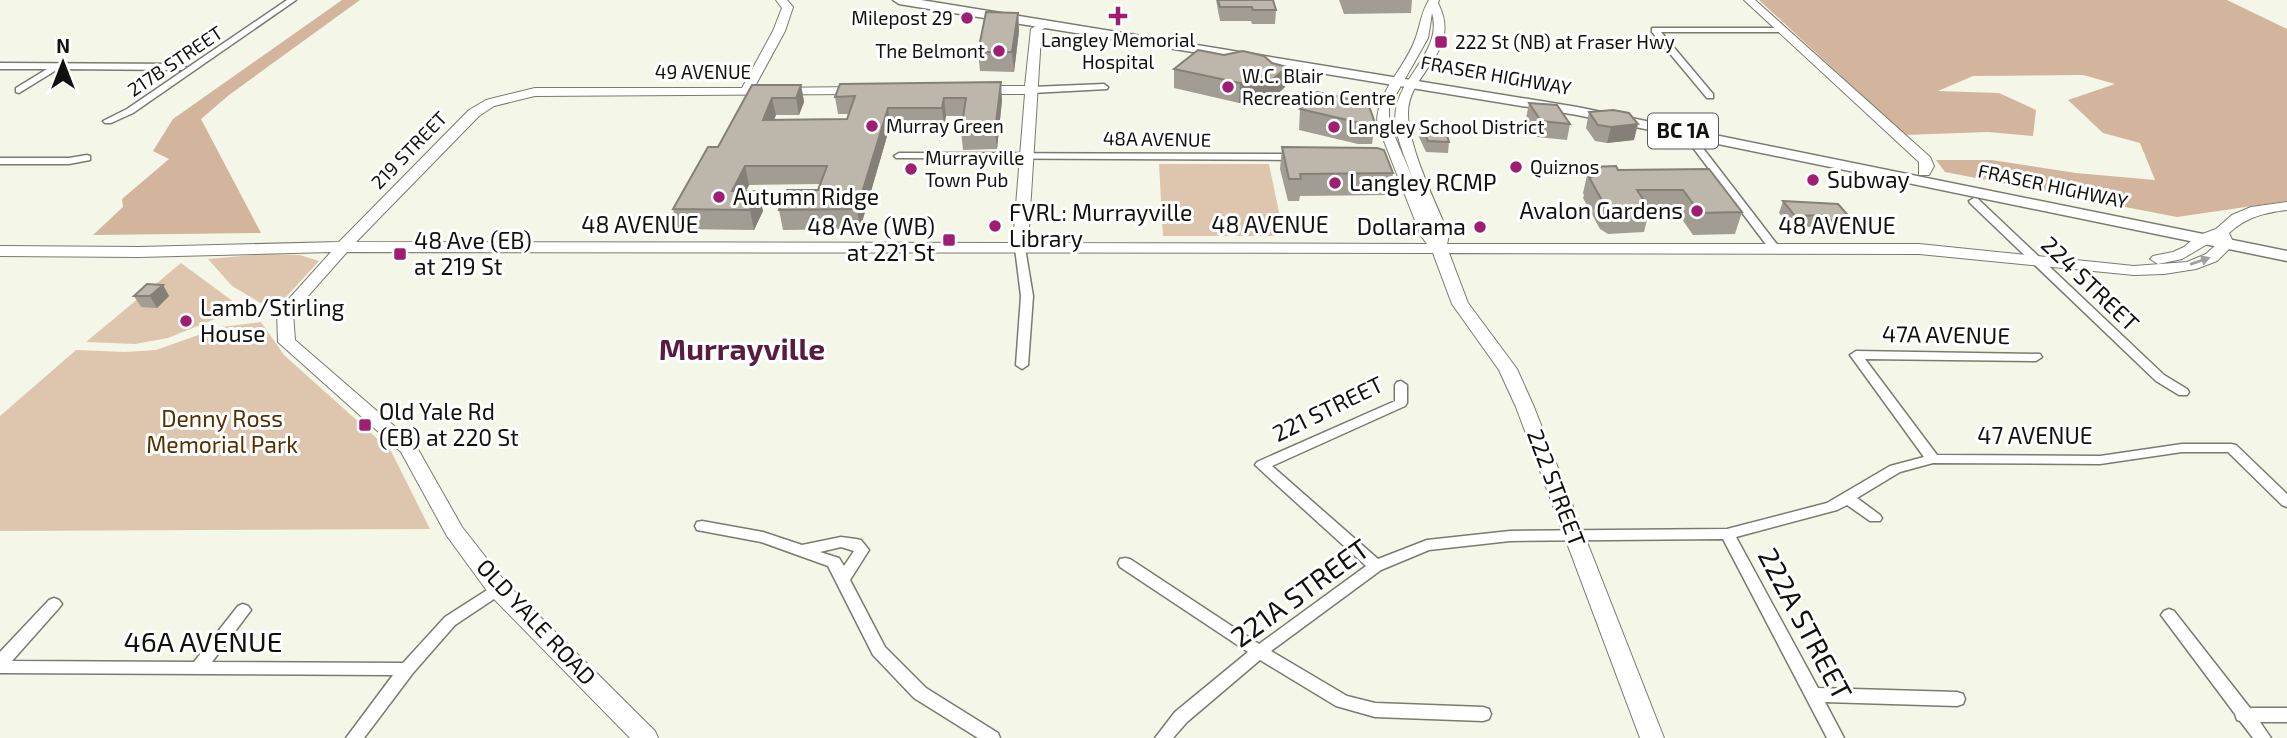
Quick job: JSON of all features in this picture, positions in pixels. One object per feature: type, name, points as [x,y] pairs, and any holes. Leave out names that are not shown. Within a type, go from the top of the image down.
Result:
[{"type":"main road","name":"FRASER HIGHWAY","points":[[900,0],[1576,102],[1924,172],[2223,238],[2287,256]]},
{"type":"main road","name":"FRASER HIGHWAY","points":[[934,0],[1407,78],[1694,133],[2202,239],[2223,238],[2287,246]]},
{"type":"street","name":"217B STREET","points":[[108,121],[130,111],[292,0]]},
{"type":"street","points":[[746,91],[779,31],[788,7],[781,0]]},
{"type":"street","points":[[1749,0],[1925,160],[1927,166],[1924,172]]},
{"type":"street","name":"222 STREET","points":[[1434,2],[1440,15],[1440,31],[1381,115],[1390,156],[1429,236],[1439,248],[1460,304],[1508,369],[1543,452],[1652,738]]},
{"type":"street","points":[[1022,365],[1027,296],[1020,248],[1036,30],[1045,23]]},
{"type":"street","points":[[1655,30],[1783,30]]},
{"type":"street","points":[[1655,30],[1710,96]]},
{"type":"street","points":[[0,66],[182,67]]},
{"type":"street","points":[[19,90],[57,66]]},
{"type":"street","name":"222 STREET","points":[[1407,78],[1400,116],[1441,235],[1439,248]]},
{"type":"street","points":[[965,90],[1104,87]]},
{"type":"street","name":"49 AVENUE","points":[[513,95],[535,92],[872,90]]},
{"type":"street","name":"219 STREET","points":[[343,247],[474,113],[490,103],[513,95]]},
{"type":"street","points":[[1694,133],[1694,143],[1775,249]]},
{"type":"street","name":"48A AVENUE","points":[[900,156],[1313,157]]},
{"type":"street","points":[[1390,156],[1413,156]]},
{"type":"street","points":[[0,161],[69,161],[87,158]]},
{"type":"street","name":"224 STREET","points":[[1973,201],[2160,378],[2182,392]]},
{"type":"street","name":"48 AVENUE","points":[[0,251],[116,252],[343,247],[1935,250],[2093,268],[2162,270],[2196,264],[2211,258],[2222,250],[2223,238],[2236,218],[2287,206]]},
{"type":"street","name":"48 AVENUE","points":[[2035,261],[2147,261],[2177,256],[2202,239]]},
{"type":"street","name":"OLD YALE ROAD","points":[[343,247],[285,312],[287,342],[408,448],[454,531],[498,589],[646,738]]},
{"type":"street","name":"47A AVENUE","points":[[1933,459],[1856,355],[2036,357]]},
{"type":"street","name":"221 STREET","points":[[1262,465],[1401,403],[1401,385]]},
{"type":"street","name":"47 AVENUE","points":[[1574,536],[1727,534],[1832,507],[1895,469],[1933,459],[2100,460],[2182,447],[2231,448],[2287,502]]},
{"type":"street","points":[[1262,465],[1376,566]]},
{"type":"street","points":[[1847,498],[1875,518]]},
{"type":"street","points":[[702,526],[763,537],[834,562],[879,651],[920,693],[992,738]]},
{"type":"street","name":"222A STREET","points":[[1727,534],[1836,738]]},
{"type":"street","name":"221A STREET","points":[[1163,738],[1181,717],[1259,652],[1376,566],[1427,545],[1510,536],[1574,536]]},
{"type":"street","points":[[802,550],[841,542],[856,544],[862,550],[843,579]]},
{"type":"street","points":[[1125,564],[1259,652],[1342,701],[1376,710],[1483,714]]},
{"type":"street","points":[[354,738],[407,669],[450,621],[498,589]]},
{"type":"street","points":[[0,665],[54,604]]},
{"type":"street","points":[[197,669],[243,610]]},
{"type":"street","points":[[2169,615],[2263,738]]},
{"type":"street","name":"46A AVENUE","points":[[0,665],[407,669]]},
{"type":"street","points":[[1814,695],[1957,699]]},
{"type":"street","points":[[2244,715],[2287,715]]},
{"type":"green space","points":[[1159,164],[1269,164],[1284,236],[1163,236]]},
{"type":"green space","points":[[264,254],[300,255],[319,261],[277,307],[271,309],[232,286],[208,259]]},
{"type":"green space","name":"Denny Ross Memorial Park","points":[[181,263],[242,308],[168,338],[135,344],[86,342]]},
{"type":"green space","name":"Denny Ross Memorial Park","points":[[261,322],[284,355],[391,451],[430,529],[0,531],[0,416],[76,350],[156,350],[221,327]]},
{"type":"shaded area","points":[[342,0],[360,0],[229,95],[201,119],[261,233],[93,235],[123,207],[122,199],[169,159],[153,151],[173,119]]},
{"type":"shaded area","points":[[1759,0],[2227,0],[2287,29],[2287,201],[2177,217],[1945,172],[1936,160],[1992,160],[2076,173],[2155,180],[2140,143],[2103,133],[2068,100],[2115,84],[2083,75],[1973,76],[1938,91],[1999,93],[2036,110],[2033,136],[1988,132],[1905,135]]},
{"type":"building","points":[[1218,0],[1273,0],[1276,10],[1220,7]]},
{"type":"building","points":[[986,12],[1018,13],[1012,52],[978,52]]},
{"type":"building","points":[[1198,50],[1224,55],[1243,51],[1264,56],[1272,63],[1287,67],[1273,79],[1240,83],[1174,69]]},
{"type":"building","points":[[1001,82],[995,131],[961,131],[966,98],[944,98],[942,108],[888,108],[857,209],[779,210],[787,190],[818,190],[827,166],[745,166],[732,191],[759,191],[750,210],[673,209],[708,147],[718,147],[752,85],[801,85],[796,98],[772,98],[763,120],[847,119],[855,96],[835,97],[840,84]]},
{"type":"building","points":[[1317,92],[1368,103],[1375,123],[1360,123],[1300,109]]},
{"type":"building","points":[[1529,103],[1557,105],[1570,124],[1541,121]]},
{"type":"building","points":[[1613,110],[1629,113],[1638,124],[1611,127],[1598,125],[1589,112]]},
{"type":"building","points":[[1443,124],[1449,142],[1428,141],[1420,125]]},
{"type":"building","points":[[1282,147],[1377,148],[1384,150],[1393,173],[1300,174],[1301,179],[1289,179]]},
{"type":"building","points":[[1616,166],[1618,170],[1709,169],[1742,212],[1700,213],[1683,190],[1637,190],[1650,210],[1614,212],[1605,206],[1588,171],[1592,171],[1590,167]]},
{"type":"building","points":[[1783,201],[1838,204],[1854,222],[1833,222],[1826,215],[1795,216]]},
{"type":"building","points":[[147,284],[163,285],[150,296],[134,296]]},
{"type":"place","name":"Langley Memorial Hospital","points":[[1118,16]]},
{"type":"place","name":"Milepost 29","points":[[967,18]]},
{"type":"place","name":"222 St (NB) at Fraser Hwy","points":[[1441,42]]},
{"type":"place","name":"The Belmont","points":[[999,51]]},
{"type":"place","name":"W.C. Blair Recreation Centre","points":[[1228,87]]},
{"type":"place","name":"Murray Green","points":[[872,126]]},
{"type":"place","name":"Langley School District","points":[[1334,127]]},
{"type":"place","name":"Quiznos","points":[[1516,167]]},
{"type":"place","name":"Murrayville Town Pub","points":[[911,169]]},
{"type":"place","name":"Subway","points":[[1813,180]]},
{"type":"place","name":"Langley RCMP","points":[[1335,183]]},
{"type":"place","name":"Autumn Ridge","points":[[719,197]]},
{"type":"place","name":"Avalon Gardens","points":[[1697,211]]},
{"type":"place","name":"FVRL: Murrayville Library","points":[[995,226]]},
{"type":"place","name":"Dollarama","points":[[1480,227]]},
{"type":"place","name":"48 Ave (WB) at 221 St","points":[[949,240]]},
{"type":"place","name":"48 Ave (EB) at 219 St","points":[[400,254]]},
{"type":"place","name":"Lamb/Stirling House","points":[[186,321]]},
{"type":"place","name":"Old Yale Rd (EB) at 220 St","points":[[365,425]]},
{"type":"district","name":"Murrayville","points":[[742,350]]}]
